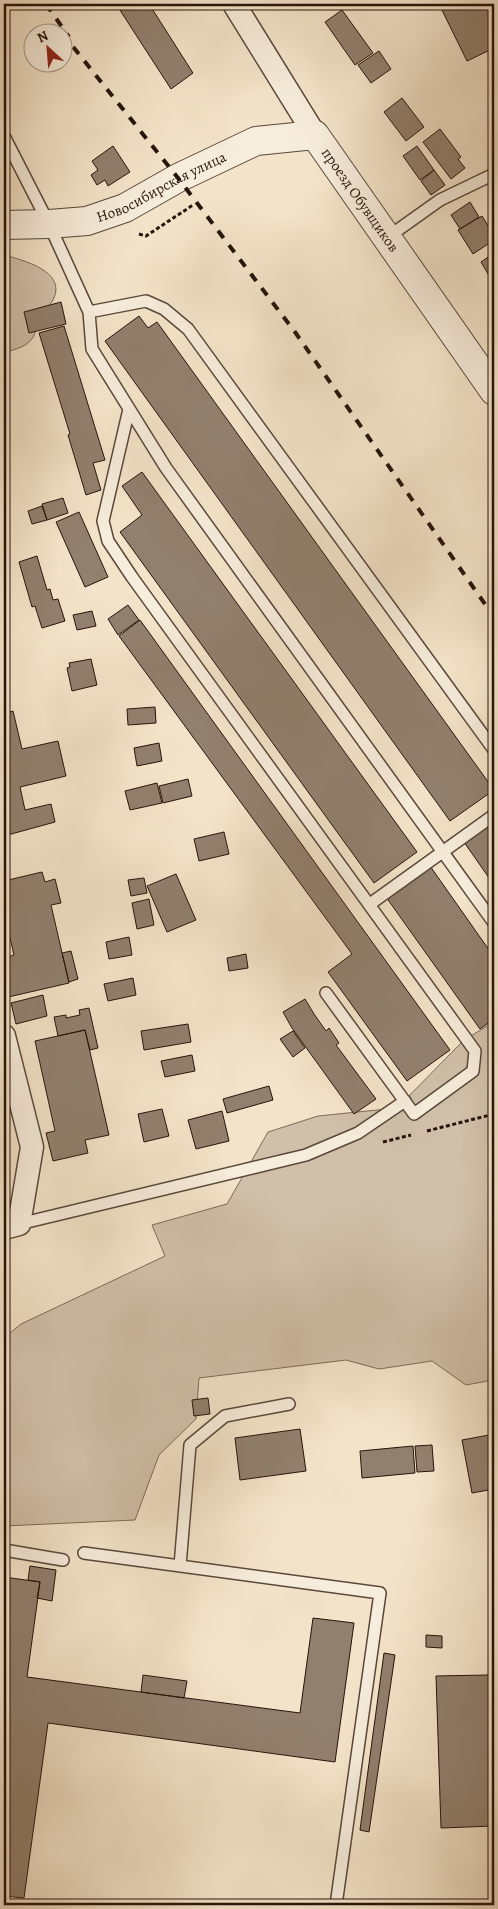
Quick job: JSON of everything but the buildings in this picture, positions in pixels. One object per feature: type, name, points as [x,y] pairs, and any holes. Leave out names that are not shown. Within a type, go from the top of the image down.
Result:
[{"type":"street","name":"проезд Обувщиков","points":[[234,4],[315,135],[494,391]]},
{"type":"street","name":"Новосибирская улица","points":[[4,225],[87,221],[125,208],[178,178],[256,141],[315,135]]},
{"type":"street","points":[[4,1036],[32,1147],[11,1226]]},
{"type":"lane","points":[[4,136],[49,224],[89,312],[92,349],[166,468],[494,923]]},
{"type":"lane","points":[[388,237],[440,200],[494,174]]},
{"type":"lane","points":[[89,312],[146,302],[164,309],[188,329],[494,750]]},
{"type":"lane","points":[[129,408],[103,521],[108,541],[475,1051],[473,1071],[414,1114],[326,993]]},
{"type":"lane","points":[[370,904],[494,815]]},
{"type":"lane","points":[[11,1226],[306,1155],[358,1133],[405,1101]]},
{"type":"lane","points":[[180,1566],[190,1445],[225,1416],[289,1404]]},
{"type":"lane","points":[[4,1550],[63,1560]]},
{"type":"lane","points":[[84,1553],[380,1593],[336,1905]]},
{"type":"path","points":[[382,1142],[494,1114]]},
{"type":"shaded area","points":[[4,255],[41,268],[54,281],[56,290],[53,300],[39,318],[35,333],[30,341],[18,349],[4,352]]},
{"type":"shaded area","points":[[494,1022],[493,1380],[466,1385],[432,1361],[379,1369],[346,1360],[199,1378],[196,1419],[159,1455],[135,1520],[4,1526],[4,1338],[21,1324],[165,1256],[152,1225],[227,1204],[268,1132],[318,1116],[397,1108],[464,1040]]},
{"type":"railway","points":[[46,4],[59,22]]},
{"type":"railway","points":[[72,46],[178,178],[295,332],[494,617]]}]
